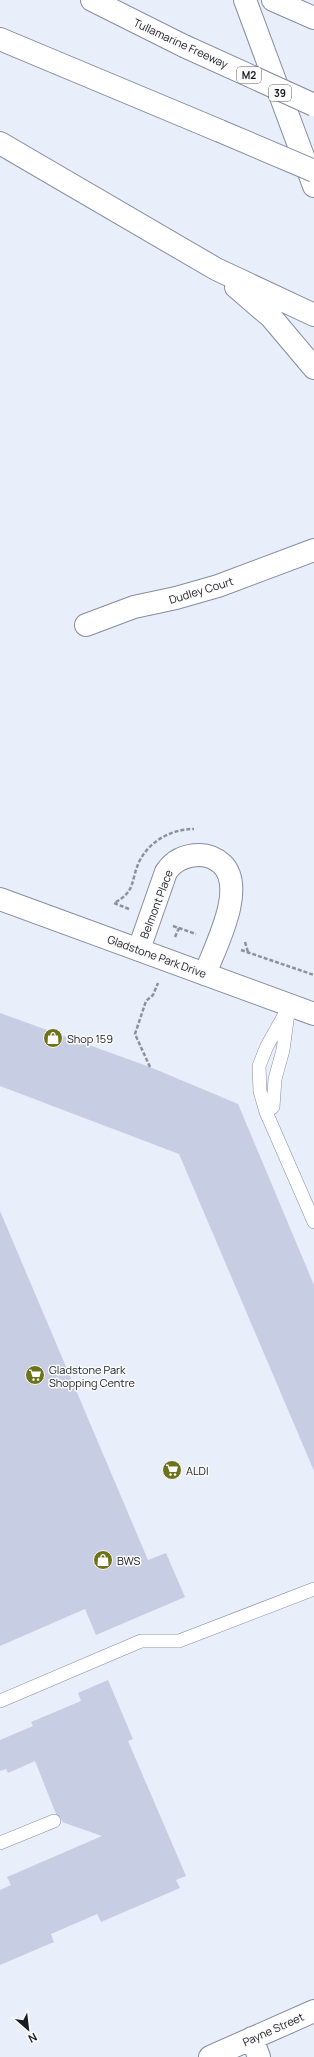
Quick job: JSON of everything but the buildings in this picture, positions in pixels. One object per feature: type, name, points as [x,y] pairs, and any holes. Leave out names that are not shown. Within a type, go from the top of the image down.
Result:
[{"type":"main road","name":"Tullamarine Freeway","points":[[92,0],[184,46],[314,105]]},
{"type":"main road","name":"39","points":[[246,0],[314,186]]},
{"type":"main road","points":[[273,0],[314,18]]},
{"type":"main road","points":[[0,39],[220,130],[314,171]]},
{"type":"main road","points":[[0,143],[216,269],[314,315]]},
{"type":"main road","points":[[216,269],[271,317],[314,368]]},
{"type":"main road","name":"Dudley Court","points":[[86,625],[134,607],[176,598],[218,586],[314,550]]},
{"type":"main road","name":"Belmont Place","points":[[139,950],[166,872],[171,864],[181,858],[192,855],[215,858],[225,867],[232,885],[228,912],[205,974]]},
{"type":"main road","name":"Gladstone Park Drive","points":[[0,899],[314,1014]]},
{"type":"main road","name":"Payne Street","points":[[210,2057],[256,2048],[314,2011]]},
{"type":"lane","points":[[266,1112],[273,1107],[275,1079],[283,1050],[290,1005]]},
{"type":"lane","points":[[290,1005],[267,1046],[259,1066],[260,1091],[266,1112],[314,1222]]},
{"type":"lane","points":[[0,1701],[141,1641],[179,1641],[314,1589]]},
{"type":"lane","points":[[0,1843],[54,1821]]},
{"type":"path","points":[[198,829],[183,829],[150,846],[140,861],[132,887],[124,897],[114,903],[150,918],[314,975]]},
{"type":"path","points":[[150,1067],[135,1034],[146,1001],[153,995],[179,928]]},
{"type":"path","points":[[244,940],[248,952]]},
{"type":"place","name":"Shop 159","points":[[53,1038]]},
{"type":"place","name":"Gladstone Park Shopping Centre","points":[[35,1375]]},
{"type":"place","name":"ALDI","points":[[172,1470]]},
{"type":"place","name":"BWS","points":[[103,1560]]}]
